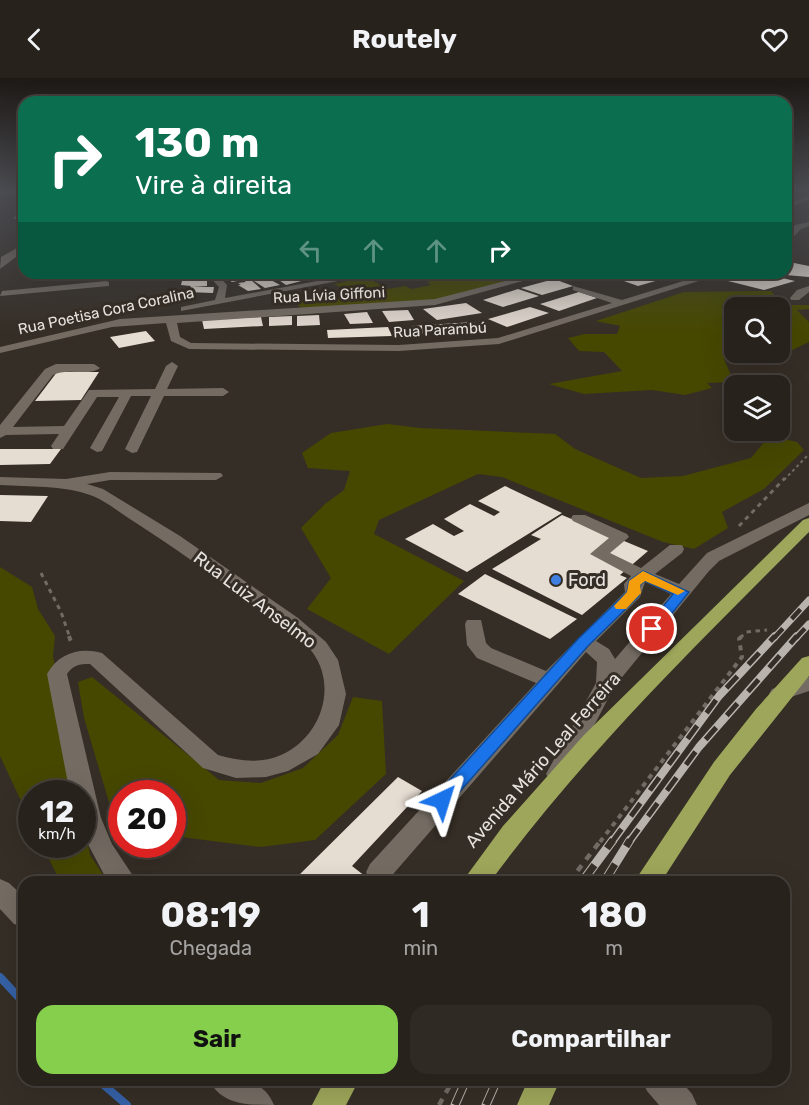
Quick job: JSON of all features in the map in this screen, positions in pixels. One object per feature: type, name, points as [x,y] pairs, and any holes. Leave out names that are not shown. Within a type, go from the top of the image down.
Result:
[{"type":"highway","name":"Avenida Mário Leal Ferreira","points":[[480,876],[552,786],[625,703],[809,523]]},
{"type":"highway","points":[[651,876],[711,783],[779,694],[809,663]]},
{"type":"highway","points":[[328,1105],[339,1086]]},
{"type":"highway","points":[[533,1105],[541,1086]]},
{"type":"street","points":[[0,266],[4,259],[18,251]]},
{"type":"street","name":"Rua Poetisa Cora Coralina","points":[[0,350],[109,324],[219,302],[224,287],[217,279]]},
{"type":"street","points":[[219,302],[340,279]]},
{"type":"street","name":"Rua Lívia Giffoni","points":[[109,324],[435,302],[523,279]]},
{"type":"street","name":"Rua Parambú","points":[[171,320],[175,339],[189,346],[399,348],[499,341],[699,279]]},
{"type":"street","points":[[1,307],[4,298],[1,294],[106,284]]},
{"type":"street","points":[[576,288],[622,303]]},
{"type":"street","points":[[795,298],[800,292],[809,289]]},
{"type":"street","points":[[132,449],[172,366]]},
{"type":"street","points":[[1,433],[49,372],[56,368],[94,368]]},
{"type":"street","points":[[58,446],[93,393],[223,392]]},
{"type":"street","points":[[97,448],[127,393]]},
{"type":"street","points":[[0,410],[19,410]]},
{"type":"street","points":[[1,433],[68,430]]},
{"type":"street","points":[[68,484],[104,476],[216,476]]},
{"type":"street","name":"Rua Luiz Anselmo","points":[[0,482],[68,484],[98,492],[174,540],[291,622],[319,646],[331,665],[336,694],[328,725],[310,748],[288,762],[266,768],[236,769],[211,762],[94,658],[76,658]]},
{"type":"street","points":[[552,786],[584,720],[606,683],[713,557],[778,526],[809,508]]},
{"type":"street","points":[[579,518],[621,537],[598,554],[682,592]]},
{"type":"street","points":[[379,872],[583,643],[634,593],[633,584],[676,549]]},
{"type":"street","points":[[474,624],[477,645],[484,653],[550,681]]},
{"type":"street","points":[[583,643],[605,655],[608,663],[606,683]]},
{"type":"street","points":[[76,658],[65,663],[57,674],[79,780]]},
{"type":"street","points":[[779,694],[809,684]]},
{"type":"street","points":[[96,839],[118,876]]},
{"type":"street","points":[[0,891],[18,909]]},
{"type":"street","points":[[233,1086],[258,1105]]},
{"type":"street","points":[[664,1086],[681,1105]]},
{"type":"path","points":[[728,549],[741,524],[809,454]]},
{"type":"path","points":[[41,573],[60,612],[76,658]]},
{"type":"path","points":[[574,876],[742,657],[739,639],[746,632],[767,630]]},
{"type":"path","points":[[439,1105],[450,1086]]},
{"type":"shaded area","points":[[357,279],[370,279],[388,289],[405,286],[412,289],[431,285],[427,282],[439,279],[517,279],[442,299],[302,308],[293,302],[351,293],[334,284]]},
{"type":"shaded area","points":[[771,291],[776,297],[724,297],[724,363],[731,375],[724,375],[724,382],[707,383],[712,388],[685,395],[652,390],[584,394],[549,384],[622,371],[604,352],[579,351],[568,338],[585,334],[617,334],[620,326],[596,321],[684,292]]},
{"type":"shaded area","points":[[790,305],[809,305],[809,309],[797,310],[809,322],[809,342],[790,351]]},
{"type":"shaded area","points":[[387,424],[420,428],[555,434],[575,449],[641,478],[683,476],[751,458],[765,441],[797,442],[804,450],[764,489],[722,512],[728,528],[694,549],[663,542],[502,477],[478,474],[379,520],[374,534],[464,581],[389,654],[307,609],[331,578],[301,528],[325,504],[344,490],[350,471],[308,468],[302,453],[331,433]]},
{"type":"shaded area","points":[[0,567],[32,587],[38,609],[55,636],[53,656],[76,780],[18,780],[18,794],[0,756]]},
{"type":"shaded area","points":[[92,677],[219,780],[261,783],[303,768],[338,735],[353,697],[382,701],[386,774],[315,840],[261,847],[186,838],[186,780],[108,780],[108,799],[84,718],[78,682]]},
{"type":"shaded area","points":[[48,858],[92,858],[104,876],[58,876]]},
{"type":"building","points":[[792,263],[809,266],[809,277],[792,276]]},
{"type":"building","points":[[200,279],[196,281],[207,281],[207,286],[192,287],[214,287],[213,293],[188,292],[191,286],[181,285],[182,281],[190,280],[172,280]]},
{"type":"building","points":[[228,279],[250,279],[261,289],[248,291],[238,285],[241,285],[238,283],[246,282],[243,280],[232,282]]},
{"type":"building","points":[[269,279],[280,285],[265,288],[254,281]]},
{"type":"building","points":[[277,279],[309,279],[286,285]]},
{"type":"building","points":[[554,279],[573,286],[542,295],[521,288]]},
{"type":"building","points":[[625,279],[662,279],[638,286],[621,280]]},
{"type":"building","points":[[734,279],[786,279],[795,281],[764,290],[728,281]]},
{"type":"building","points":[[518,289],[539,296],[503,307],[483,300]]},
{"type":"building","points":[[579,292],[597,298],[559,311],[540,304]]},
{"type":"building","points":[[466,303],[482,313],[437,320],[423,309]]},
{"type":"building","points":[[530,307],[549,313],[507,327],[488,319]]},
{"type":"building","points":[[408,310],[414,320],[389,322],[382,311]]},
{"type":"building","points":[[367,312],[373,323],[350,324],[344,314]]},
{"type":"building","points":[[319,315],[320,325],[297,326],[297,316]]},
{"type":"building","points":[[292,316],[292,325],[269,326],[269,317]]},
{"type":"building","points":[[261,317],[263,326],[204,329],[202,320]]},
{"type":"building","points":[[474,322],[479,330],[417,334],[412,326]]},
{"type":"building","points":[[388,327],[392,336],[328,338],[327,330]]},
{"type":"building","points":[[146,331],[155,341],[119,348],[110,337]]},
{"type":"building","points":[[57,372],[99,372],[81,400],[35,401]]},
{"type":"building","points":[[0,449],[61,449],[50,464],[0,465]]},
{"type":"building","points":[[505,486],[562,513],[467,572],[405,539],[433,524],[454,536],[464,531],[444,519],[470,504],[494,516],[500,512],[478,501]]},
{"type":"building","points":[[0,495],[48,496],[31,522],[0,521]]},
{"type":"building","points":[[562,515],[648,551],[620,575],[627,578],[582,615],[492,569],[541,539],[531,535]]},
{"type":"building","points":[[485,574],[577,619],[550,639],[458,594]]},
{"type":"building","points":[[398,777],[422,791],[352,866],[365,876],[298,876]]},
{"type":"waterway","points":[[0,977],[18,996]]},
{"type":"waterway","points":[[105,1086],[127,1105]]},
{"type":"railway","points":[[774,638],[809,600]]},
{"type":"railway","points":[[796,638],[809,624]]},
{"type":"railway","points":[[612,842],[719,696],[775,636]]},
{"type":"railway","points":[[629,842],[699,747],[797,636]]},
{"type":"railway","points":[[586,876],[613,840]]},
{"type":"railway","points":[[608,876],[630,840]]},
{"type":"railway","points":[[455,1105],[463,1086]]},
{"type":"railway","points":[[486,1105],[494,1086]]},
{"type":"slow traffic","points":[[621,606],[634,593],[633,584],[643,575],[678,591]]},
{"type":"place","name":"Ford","points":[[556,580]]},
{"type":"route","points":[[442,800],[583,643],[634,593],[633,584],[643,575],[682,592],[652,629]]}]
